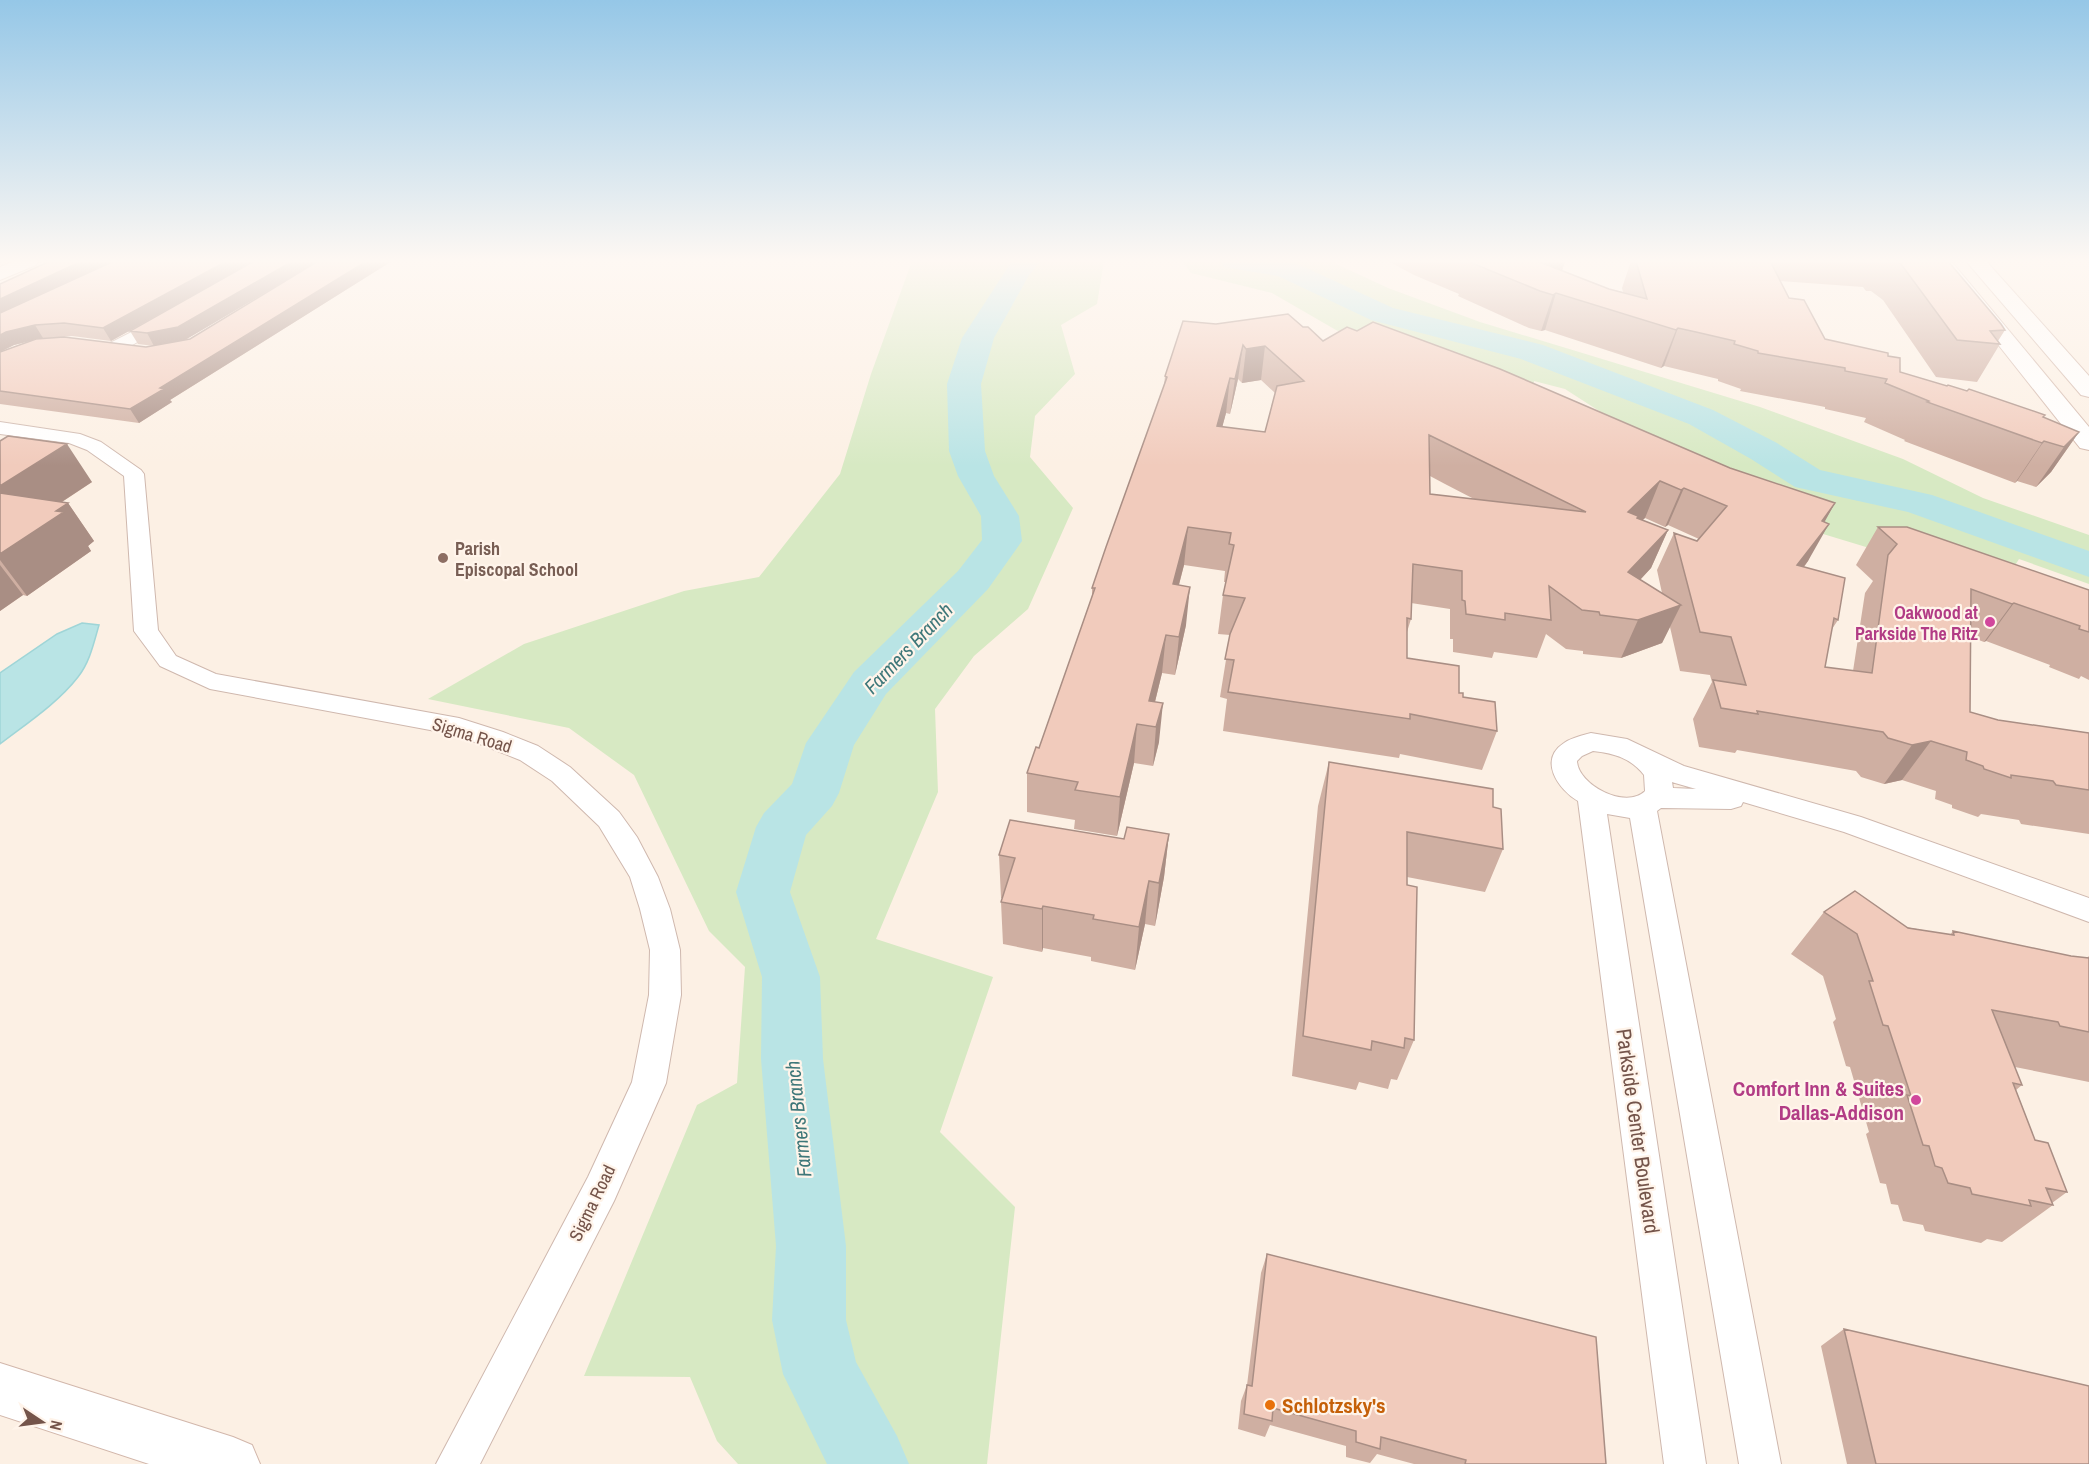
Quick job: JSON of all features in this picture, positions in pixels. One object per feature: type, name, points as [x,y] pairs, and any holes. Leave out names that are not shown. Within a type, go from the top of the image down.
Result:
[{"type":"main road","points":[[1997,329],[2089,443]]},
{"type":"main road","points":[[2036,329],[2089,390]]},
{"type":"main road","points":[[0,1389],[233,1464]]},
{"type":"street","points":[[114,348],[147,329]]},
{"type":"street","points":[[93,346],[143,352]]},
{"type":"street","name":"Sigma Road","points":[[0,428],[73,438],[94,446],[134,474],[146,631],[168,661],[210,681],[459,727],[494,738],[529,753],[561,774],[595,804],[627,845],[644,877],[665,950],[665,995],[649,1083],[601,1189],[457,1464]]},
{"type":"street","points":[[1767,800],[1681,796],[1615,807],[1591,797],[1571,783],[1565,771],[1564,760],[1569,751],[1578,745],[1607,742],[1621,746],[1676,773],[1851,824],[2089,910]]},
{"type":"street","points":[[1645,759],[1659,777],[1660,788],[1649,802],[1760,1464]]},
{"type":"street","name":"Parkside Center Boulevard","points":[[1591,797],[1685,1464]]},
{"type":"green space","points":[[887,329],[1062,329],[1075,374],[1035,416],[1030,457],[1073,508],[1028,609],[974,656],[935,709],[938,792],[876,939],[993,977],[940,1132],[1015,1207],[987,1464],[738,1464],[717,1441],[690,1377],[584,1376],[697,1105],[737,1083],[745,967],[709,931],[634,775],[569,728],[428,699],[524,644],[684,591],[759,577],[840,474]]},
{"type":"green space","points":[[1504,329],[1760,407],[1903,459],[1983,498],[2089,535],[2089,584],[2019,559],[2001,588],[1810,530],[1638,436],[1565,389],[1534,381],[1530,412],[1336,330]]},
{"type":"water","points":[[82,623],[99,625],[91,652],[82,671],[70,687],[51,704],[0,744],[0,673],[57,634]]},
{"type":"building","points":[[0,329],[17,329],[6,332],[0,335]]},
{"type":"building","points":[[133,329],[166,329],[147,333],[130,331]]},
{"type":"building","points":[[206,329],[256,329],[130,409],[0,391],[0,352],[36,339],[64,337],[146,347],[190,339]]},
{"type":"building","points":[[1180,329],[1310,329],[1323,341],[1343,329],[1393,329],[1500,369],[1730,468],[1835,503],[1822,521],[1829,524],[1797,565],[1845,578],[1838,620],[1834,618],[1825,667],[1872,673],[1888,555],[1897,544],[1878,527],[1907,527],[2089,590],[2089,632],[2079,629],[2080,626],[1971,589],[1970,712],[1998,720],[2089,733],[2089,790],[2056,785],[2053,781],[2011,775],[2011,778],[1966,760],[1967,752],[1931,741],[1912,745],[1888,738],[1883,732],[1757,711],[1758,714],[1721,708],[1713,680],[1746,685],[1731,637],[1700,632],[1674,533],[1697,541],[1727,506],[1684,488],[1681,490],[1660,481],[1628,512],[1668,530],[1628,572],[1681,605],[1638,620],[1582,610],[1549,586],[1551,620],[1505,613],[1505,620],[1466,614],[1465,601],[1462,600],[1462,571],[1413,564],[1411,619],[1407,618],[1407,658],[1459,666],[1459,693],[1463,693],[1463,697],[1495,702],[1497,731],[1410,714],[1410,719],[1228,692],[1234,660],[1225,659],[1230,634],[1245,598],[1223,595],[1234,545],[1229,544],[1231,533],[1188,527],[1173,584],[1190,587],[1179,637],[1166,635],[1149,701],[1163,703],[1156,727],[1137,724],[1120,797],[1075,790],[1078,782],[1027,773],[1036,747],[1039,748],[1095,588],[1092,588],[1167,377],[1165,376]],"holes":[[[1243,345],[1246,349],[1265,346],[1304,381],[1277,386],[1265,432],[1217,426],[1230,378],[1235,379]],[[1429,435],[1586,512],[1430,494]]]},
{"type":"building","points":[[1684,329],[1820,329],[1825,339],[1888,353],[1888,356],[1900,358],[1900,372],[1967,391],[1969,389],[2045,415],[2043,417],[2079,432],[2064,447],[2044,441],[2042,443],[1927,402],[1929,401],[1885,383],[1887,379],[1845,371],[1845,368],[1758,353],[1758,351],[1734,344],[1735,341]]},
{"type":"building","points":[[1949,329],[2005,330],[1990,331],[2000,344],[1957,340]]},
{"type":"building","points":[[8,436],[67,444],[0,486],[0,441]]},
{"type":"building","points":[[0,493],[68,503],[56,511],[64,512],[0,554]]},
{"type":"building","points":[[1329,762],[1493,789],[1493,807],[1501,809],[1503,849],[1407,832],[1407,885],[1417,887],[1414,1040],[1405,1038],[1404,1048],[1372,1041],[1371,1050],[1303,1036]]},
{"type":"building","points":[[1010,820],[1124,839],[1127,827],[1169,834],[1159,883],[1149,881],[1139,927],[1093,919],[1094,915],[1043,906],[1042,909],[1001,902],[1015,858],[999,855]]},
{"type":"building","points":[[1855,891],[1908,928],[1954,935],[1953,931],[2089,958],[2089,1032],[2060,1026],[2058,1022],[1992,1010],[2022,1085],[2013,1083],[2035,1140],[2048,1143],[2067,1192],[2046,1188],[2053,1205],[2029,1200],[2031,1206],[1972,1194],[1970,1188],[1948,1183],[1942,1168],[1935,1166],[1929,1146],[1923,1145],[1907,1095],[1911,1096],[1888,1026],[1883,1025],[1869,981],[1873,981],[1857,934],[1824,912]]},
{"type":"building","points":[[1267,1254],[1596,1337],[1606,1464],[1465,1464],[1466,1460],[1381,1437],[1380,1449],[1356,1442],[1356,1431],[1273,1408],[1272,1421],[1244,1414],[1247,1385],[1252,1386]]},
{"type":"building","points":[[1844,1329],[2089,1386],[2089,1464],[1876,1464]]},
{"type":"waterway","name":"Farmers Branch","points":[[869,1464],[821,1374],[809,1320],[811,1246],[792,1059],[791,977],[763,892],[782,827],[814,793],[830,743],[870,683],[973,580],[1002,541],[1000,516],[976,476],[967,451],[964,384],[978,338],[983,329]]},
{"type":"waterway","points":[[1442,329],[1532,352],[1701,417],[1764,451],[1808,479],[1919,503],[2089,565]]},
{"type":"place","name":"Parish Episcopal School","points":[[443,558]]},
{"type":"place","name":"Oakwood at Parkside The Ritz","points":[[1990,622]]},
{"type":"place","name":"Comfort Inn & Suites Dallas-Addison","points":[[1916,1100]]},
{"type":"place","name":"Schlotzsky's","points":[[1270,1405]]}]
